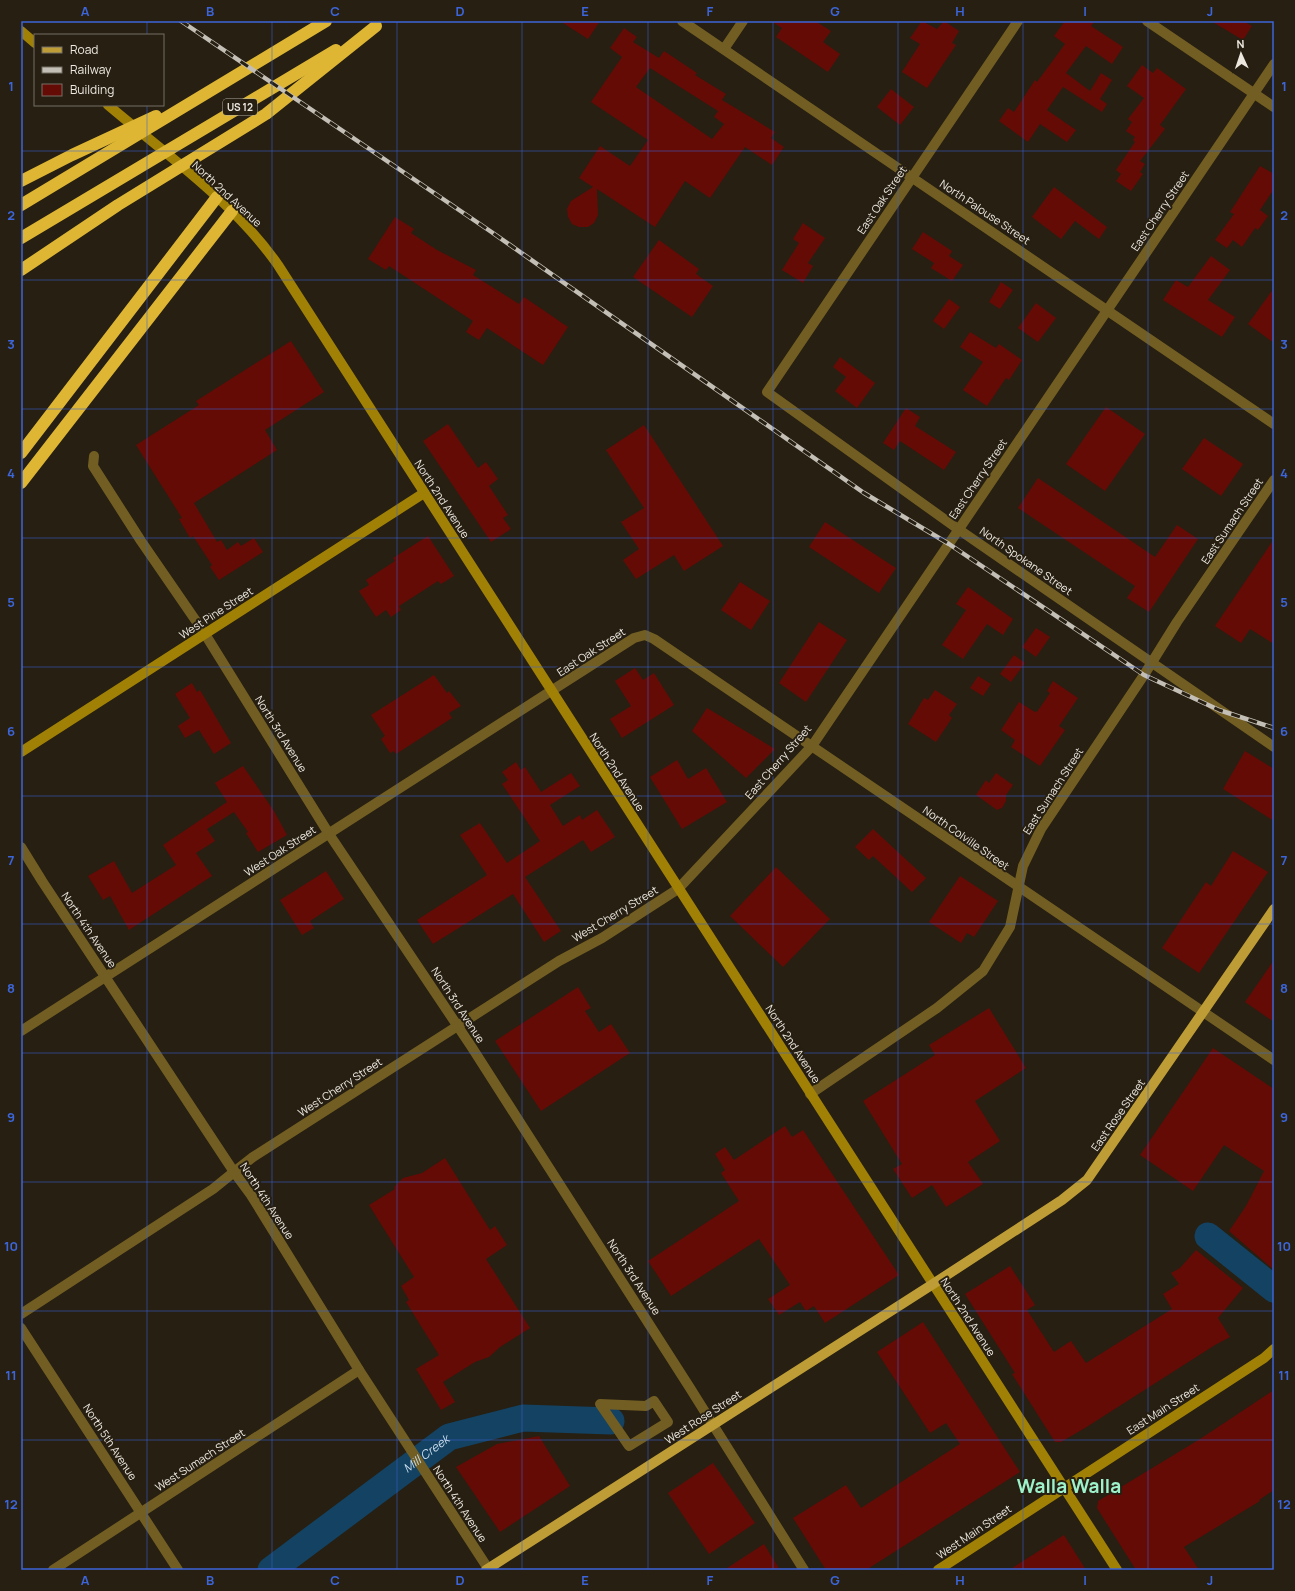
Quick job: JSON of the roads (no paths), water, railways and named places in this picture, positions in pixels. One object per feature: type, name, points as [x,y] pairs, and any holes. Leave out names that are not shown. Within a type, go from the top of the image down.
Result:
[{"type":"highway","name":"US 12","points":[[21,205],[326,21]]},
{"type":"highway","name":"US 12","points":[[21,238],[380,23]]},
{"type":"highway","points":[[21,270],[118,205],[266,114],[380,23]]},
{"type":"highway","points":[[21,181],[72,155],[212,90]]},
{"type":"highway","points":[[21,453],[217,197]]},
{"type":"highway","points":[[21,483],[232,211]]},
{"type":"main road","points":[[21,31],[34,42]]},
{"type":"main road","name":"North 2nd Avenue","points":[[109,106],[232,211],[253,233],[275,261],[1117,1570]]},
{"type":"main road","name":"West Pine Street","points":[[21,752],[424,493]]},
{"type":"main road","name":"East Rose Street","points":[[933,1284],[1062,1200],[1087,1180],[1204,1013],[1274,909]]},
{"type":"main road","name":"West Rose Street","points":[[488,1570],[933,1284]]},
{"type":"main road","name":"East Main Street","points":[[1063,1488],[1264,1358],[1274,1349]]},
{"type":"main road","name":"West Main Street","points":[[938,1570],[1063,1488]]},
{"type":"street","name":"North Palouse Street","points":[[682,21],[1274,424]]},
{"type":"street","points":[[724,50],[743,21]]},
{"type":"street","name":"East Oak Street","points":[[767,392],[1018,21]]},
{"type":"street","points":[[1147,21],[1274,107]]},
{"type":"street","name":"East Cherry Street","points":[[678,889],[812,746],[1274,64]]},
{"type":"street","name":"North Spokane Street","points":[[767,392],[958,529],[1274,747]]},
{"type":"street","name":"North 3rd Avenue","points":[[94,456],[92,466],[140,541],[205,634],[329,834],[457,1027],[714,1424],[804,1570]]},
{"type":"street","name":"East Sumach Street","points":[[810,1094],[937,1008],[983,971],[1010,927],[1019,888],[1022,866],[1041,829],[1177,622],[1274,480]]},
{"type":"street","name":"East Oak Street","points":[[551,691],[634,638],[645,635]]},
{"type":"street","name":"North Colville Street","points":[[645,635],[654,639],[1274,1060]]},
{"type":"street","name":"West Oak Street","points":[[21,1032],[551,691]]},
{"type":"street","name":"North 4th Avenue","points":[[21,847],[234,1172],[251,1194],[359,1370],[488,1570]]},
{"type":"street","name":"West Cherry Street","points":[[21,1314],[213,1189],[253,1157],[559,961],[602,938],[678,889]]},
{"type":"street","name":"North 5th Avenue","points":[[21,1328],[178,1570]]},
{"type":"street","name":"West Sumach Street","points":[[53,1570],[359,1370]]},
{"type":"street","points":[[654,1400],[668,1422],[629,1446],[600,1404],[646,1406],[654,1400]]},
{"type":"waterway","name":"Mill Creek","points":[[1208,1236],[1274,1289]]},
{"type":"waterway","name":"Mill Creek","points":[[271,1570],[449,1437],[523,1418],[611,1421]]},
{"type":"railway","points":[[181,21],[490,231],[864,493],[949,544],[1144,675],[1219,710],[1274,728]]},
{"type":"district","name":"Walla Walla","points":[[1069,1486]]}]
